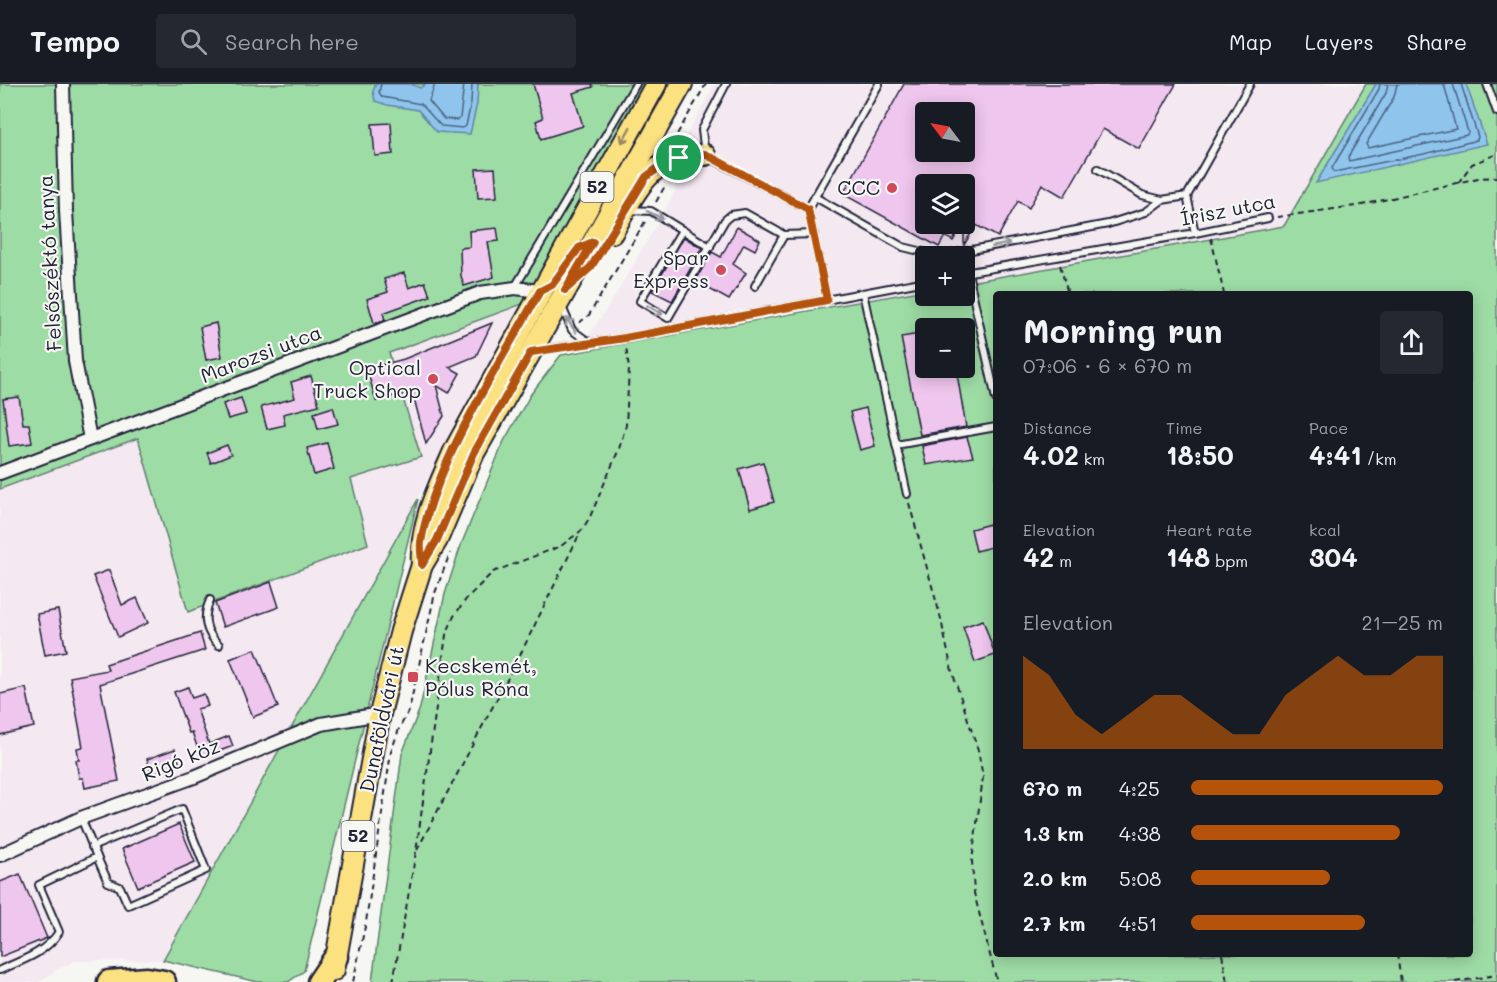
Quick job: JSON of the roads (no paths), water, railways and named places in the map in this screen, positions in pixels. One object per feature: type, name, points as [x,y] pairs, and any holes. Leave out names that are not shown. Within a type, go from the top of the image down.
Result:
[{"type":"highway","points":[[319,982],[336,957]]},
{"type":"highway","points":[[109,982],[147,979],[164,982]]},
{"type":"main road","name":"Dunaföldvári út","points":[[422,565],[420,545],[431,505],[474,412],[656,84]]},
{"type":"main road","name":"Dunaföldvári út","points":[[332,982],[380,714],[422,565],[437,540],[474,453],[682,84]]},
{"type":"main road","points":[[563,295],[591,267],[650,172],[689,154],[705,154]]},
{"type":"main road","points":[[540,291],[552,285],[579,248],[593,242]]},
{"type":"street","name":"Felsőszéktó tanya","points":[[63,84],[66,211],[75,361],[90,439]]},
{"type":"street","name":"Marozsi utca","points":[[0,472],[480,293],[515,288],[540,291]]},
{"type":"street","name":"Rigó köz","points":[[0,855],[81,818],[195,777],[321,724],[380,714]]},
{"type":"lane","points":[[515,288],[636,84]]},
{"type":"lane","points":[[726,84],[702,130],[705,154],[808,209]]},
{"type":"lane","points":[[827,300],[808,209],[879,84]]},
{"type":"lane","points":[[1194,233],[1187,196],[1250,84]]},
{"type":"lane","points":[[1487,84],[1497,112]]},
{"type":"lane","points":[[1098,169],[1142,195],[1162,200],[1187,196]]},
{"type":"lane","points":[[815,197],[903,247],[926,254],[946,256],[1108,224],[1146,212],[1162,200]]},
{"type":"lane","points":[[626,210],[651,212],[710,247]]},
{"type":"lane","points":[[682,230],[640,301],[668,318],[725,220],[731,214],[745,213],[784,235],[814,234]]},
{"type":"lane","name":"Írisz utca","points":[[975,271],[1268,218]]},
{"type":"lane","points":[[755,286],[784,235]]},
{"type":"lane","points":[[531,352],[625,338],[915,283]]},
{"type":"lane","points":[[862,293],[907,494]]},
{"type":"lane","points":[[563,295],[572,330],[590,343]]},
{"type":"lane","points":[[974,306],[993,386]]},
{"type":"lane","points":[[896,445],[993,428]]},
{"type":"lane","points":[[210,600],[206,610],[206,628],[219,645]]},
{"type":"lane","points":[[81,818],[92,847],[108,882],[120,887],[128,905],[206,870],[182,809],[92,847]]},
{"type":"lane","points":[[0,970],[38,954],[51,943],[59,932],[39,885],[97,857]]},
{"type":"water","points":[[376,84],[411,84],[420,88],[426,84],[478,84],[477,104],[470,134],[437,132],[418,110],[375,101],[373,91]]},
{"type":"water","points":[[1376,84],[1466,84],[1487,144],[1316,183]]},
{"type":"place","name":"CCC","points":[[892,188]]},
{"type":"place","name":"Spar Express","points":[[721,270]]},
{"type":"place","name":"Optical Truck Shop","points":[[433,379]]},
{"type":"place","name":"Kecskemét, Pólus Róna","points":[[413,677]]}]
